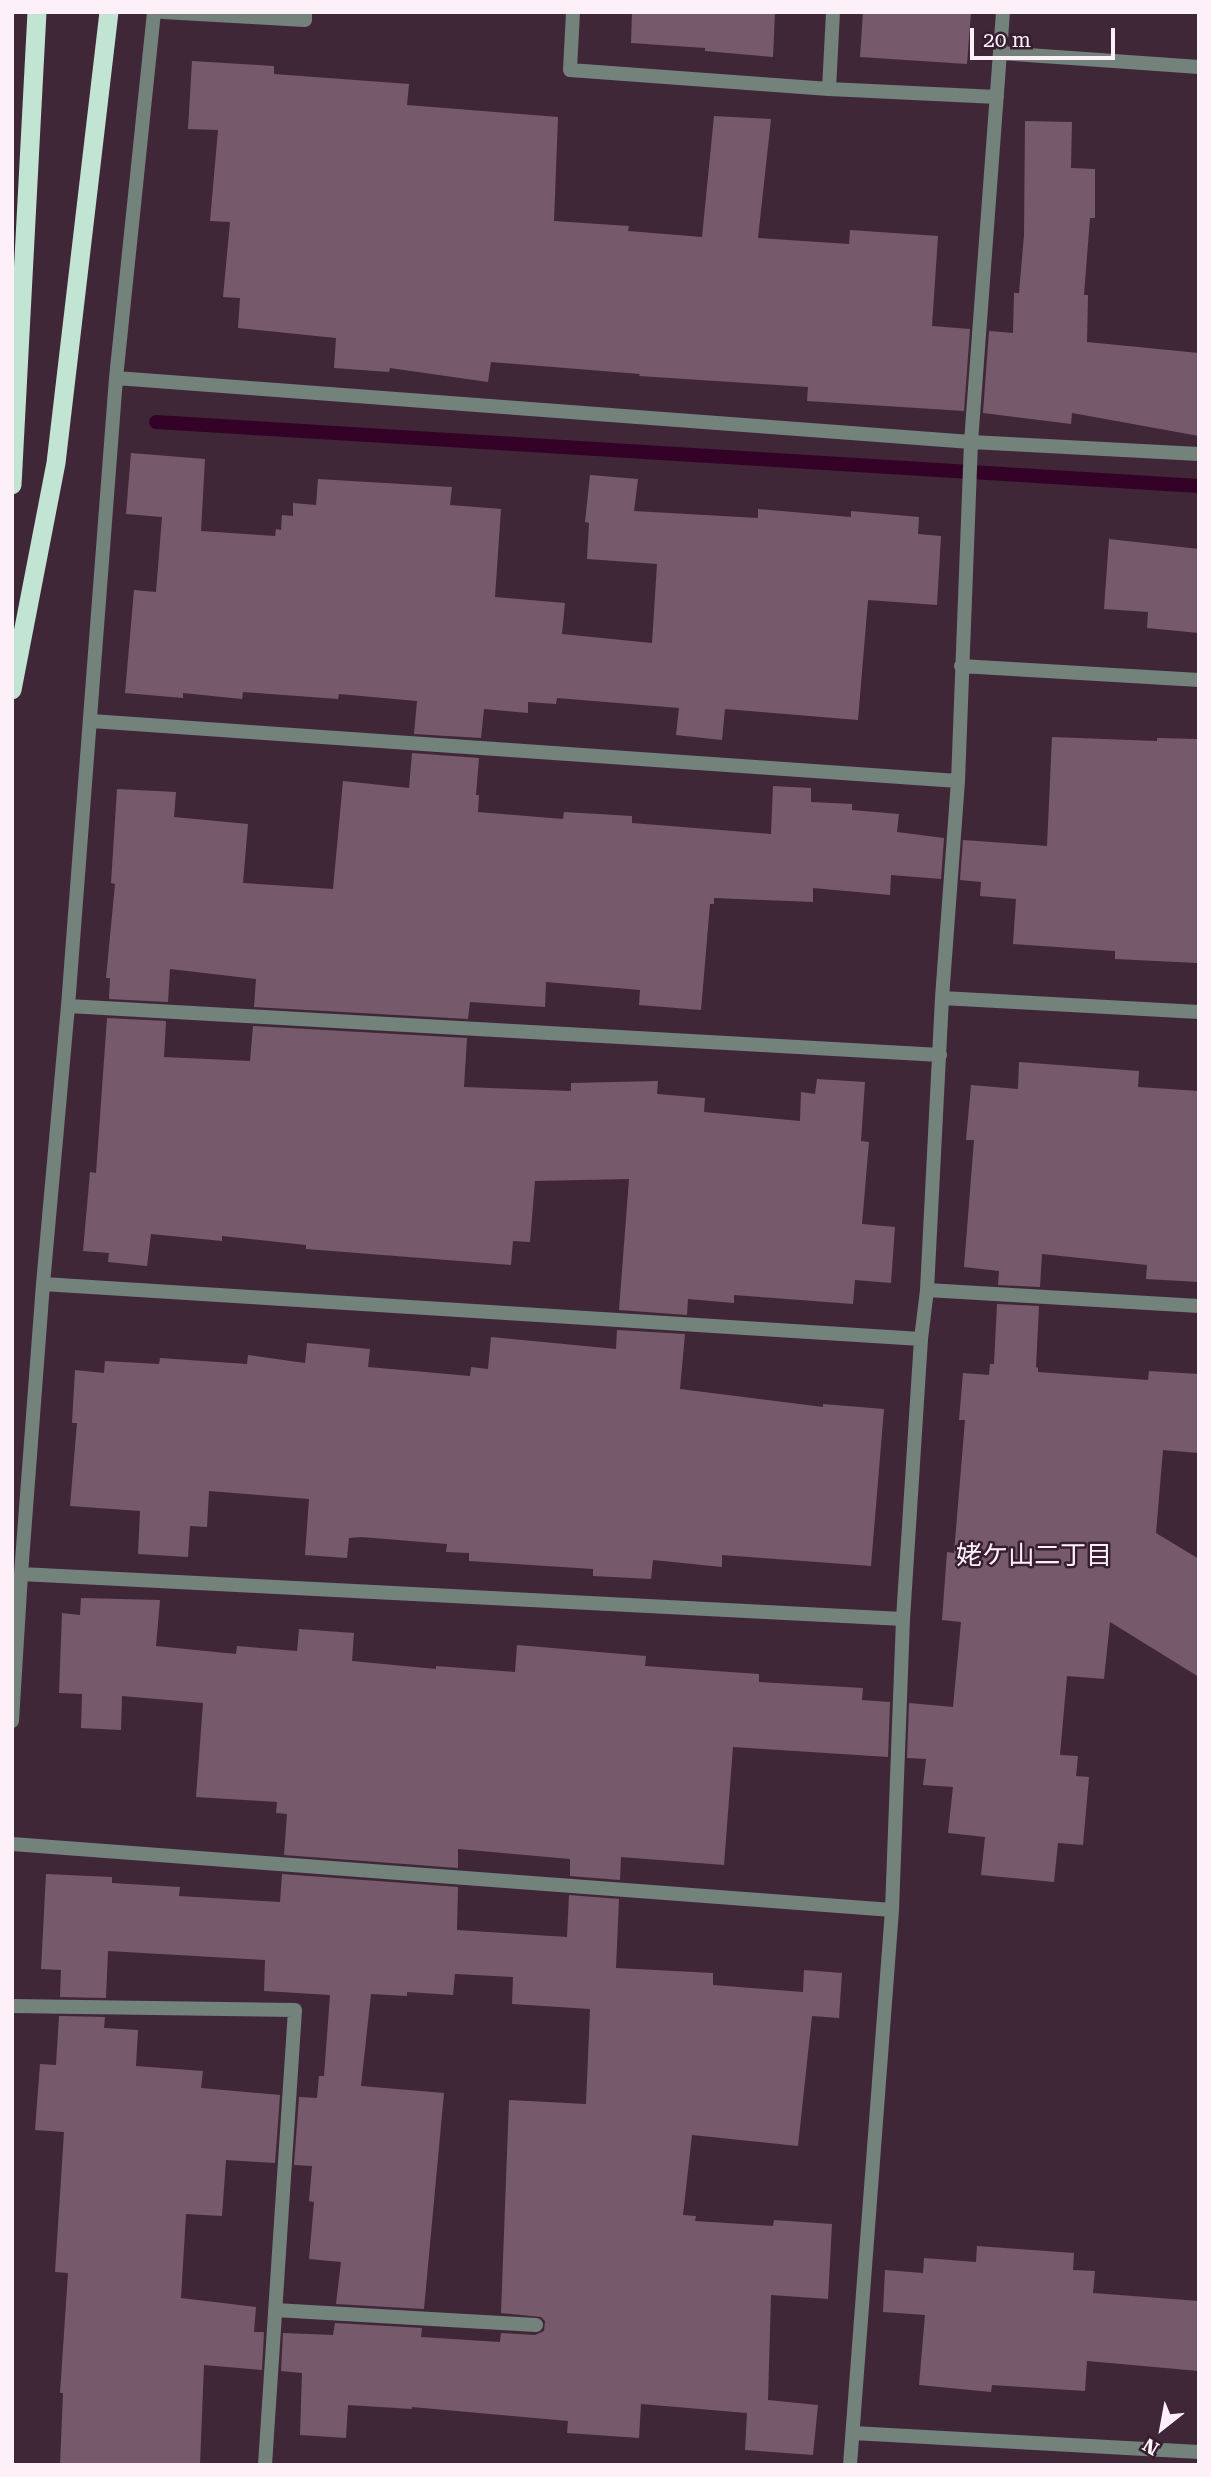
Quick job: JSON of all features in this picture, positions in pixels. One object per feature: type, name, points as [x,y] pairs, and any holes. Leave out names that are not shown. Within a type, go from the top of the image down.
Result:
[{"type":"highway","points":[[12,485],[37,12]]},
{"type":"highway","points":[[12,690],[56,463],[109,12]]},
{"type":"street","points":[[12,1721],[43,1284],[91,721],[116,378],[154,12]]},
{"type":"street","points":[[163,12],[305,20],[305,12]]},
{"type":"street","points":[[573,12],[570,70],[829,89],[997,97]]},
{"type":"street","points":[[829,89],[833,12]]},
{"type":"street","points":[[850,2465],[892,1910],[903,1619],[921,1339],[927,1290],[942,998],[958,781],[971,442],[1003,12]]},
{"type":"street","points":[[1000,53],[1199,67]]},
{"type":"street","points":[[116,378],[971,442],[1199,454]]},
{"type":"street","points":[[961,666],[1199,680]]},
{"type":"street","points":[[91,721],[958,781]]},
{"type":"street","points":[[942,998],[1199,1012]]},
{"type":"street","points":[[68,1006],[940,1055]]},
{"type":"street","points":[[43,1284],[921,1339]]},
{"type":"street","points":[[927,1290],[1199,1306]]},
{"type":"street","points":[[21,1574],[903,1619]]},
{"type":"street","points":[[12,1844],[892,1910]]},
{"type":"street","points":[[12,2006],[295,2010],[265,2465]]},
{"type":"street","points":[[275,2310],[536,2325]]},
{"type":"street","points":[[853,2433],[1199,2452]]},
{"type":"building","points":[[632,12],[775,12],[773,57],[705,51],[705,48],[631,43]]},
{"type":"building","points":[[863,12],[971,12],[967,64],[860,57]]},
{"type":"building","points":[[192,61],[274,66],[274,74],[409,84],[407,105],[558,117],[554,221],[629,226],[628,231],[702,237],[714,116],[771,119],[758,238],[849,244],[850,230],[938,236],[932,326],[970,329],[964,411],[807,401],[808,387],[639,376],[640,374],[491,362],[488,382],[390,368],[389,372],[334,368],[336,338],[238,328],[240,298],[223,297],[230,222],[210,221],[218,130],[188,129]]},
{"type":"building","points":[[1025,121],[1072,122],[1071,168],[1095,169],[1095,218],[1090,218],[1084,295],[1088,295],[1087,342],[1199,353],[1199,436],[1072,413],[1071,424],[983,413],[989,331],[1013,333],[1014,293],[1019,293],[1024,235]]},
{"type":"building","points":[[131,453],[205,459],[201,531],[275,536],[276,529],[281,530],[282,515],[293,516],[293,503],[316,505],[318,479],[452,487],[450,505],[501,509],[495,597],[565,603],[562,634],[652,643],[657,564],[587,559],[589,523],[585,522],[590,475],[638,479],[634,511],[758,518],[758,509],[851,517],[851,511],[919,517],[918,534],[941,536],[937,605],[868,600],[858,720],[725,709],[722,740],[676,735],[679,708],[557,698],[556,704],[528,702],[528,713],[484,709],[481,738],[414,734],[417,701],[339,694],[338,699],[243,692],[242,699],[183,693],[183,698],[125,693],[134,590],[156,592],[162,517],[126,514]]},
{"type":"building","points":[[1109,539],[1199,549],[1199,633],[1147,628],[1148,612],[1104,609]]},
{"type":"building","points":[[1052,737],[1157,741],[1157,738],[1199,739],[1197,963],[1115,959],[1115,951],[1013,944],[1016,899],[980,896],[981,882],[960,880],[963,840],[1047,846]]},
{"type":"building","points":[[412,753],[479,758],[476,795],[479,795],[478,812],[563,819],[564,812],[632,816],[632,823],[771,834],[773,786],[811,788],[811,802],[852,804],[852,810],[899,814],[897,832],[944,838],[941,879],[891,875],[890,895],[813,888],[813,902],[714,898],[714,904],[710,904],[701,1010],[639,1005],[640,990],[546,982],[545,1007],[470,1002],[468,1019],[254,1007],[256,979],[170,969],[168,1002],[109,999],[110,978],[106,978],[115,884],[111,883],[117,789],[176,792],[174,817],[248,824],[243,883],[333,889],[343,781],[409,788]]},
{"type":"building","points":[[107,1018],[166,1021],[164,1057],[250,1061],[253,1026],[467,1038],[464,1087],[571,1091],[571,1083],[658,1081],[657,1094],[705,1098],[704,1112],[800,1121],[801,1092],[815,1094],[817,1079],[865,1082],[861,1141],[869,1142],[862,1224],[895,1227],[891,1283],[855,1280],[853,1304],[734,1295],[734,1303],[688,1299],[687,1315],[619,1310],[629,1179],[535,1181],[530,1242],[513,1241],[511,1265],[306,1249],[306,1245],[222,1236],[222,1241],[151,1234],[147,1266],[108,1262],[109,1253],[83,1251],[90,1172],[96,1173]]},
{"type":"building","points":[[1019,1062],[1139,1071],[1138,1087],[1199,1091],[1199,1282],[1146,1279],[1147,1265],[1042,1254],[1040,1287],[998,1285],[999,1271],[964,1267],[974,1140],[966,1140],[971,1085],[1018,1089]]},
{"type":"building","points":[[997,1304],[1039,1306],[1038,1372],[1148,1380],[1149,1371],[1199,1374],[1199,1453],[1163,1450],[1156,1533],[1199,1559],[1199,1677],[1110,1622],[1104,1679],[1067,1676],[1060,1755],[1078,1756],[1076,1776],[1089,1777],[1083,1845],[1058,1843],[1054,1882],[981,1875],[985,1837],[948,1833],[953,1787],[923,1785],[926,1759],[907,1758],[909,1703],[953,1707],[961,1622],[942,1620],[947,1552],[954,1553],[965,1420],[959,1420],[963,1373],[989,1375],[990,1364],[994,1364]]},
{"type":"building","points":[[617,1330],[685,1334],[680,1389],[823,1407],[823,1404],[884,1409],[871,1566],[722,1555],[722,1567],[653,1560],[651,1579],[593,1576],[593,1569],[469,1561],[469,1553],[446,1552],[447,1544],[361,1537],[349,1538],[347,1558],[305,1555],[309,1499],[209,1491],[207,1527],[190,1526],[188,1557],[138,1554],[140,1511],[70,1506],[77,1423],[72,1423],[75,1370],[104,1373],[105,1361],[159,1364],[160,1358],[247,1364],[248,1355],[305,1363],[307,1343],[370,1349],[368,1367],[470,1376],[471,1367],[488,1369],[491,1337],[616,1349]]},
{"type":"building","points":[[81,1598],[160,1600],[156,1646],[236,1654],[237,1646],[297,1651],[299,1629],[354,1633],[352,1661],[436,1669],[436,1666],[515,1672],[517,1645],[646,1656],[645,1666],[759,1674],[759,1682],[863,1688],[862,1700],[890,1702],[888,1757],[733,1747],[724,1865],[621,1857],[620,1880],[570,1876],[570,1859],[458,1849],[458,1868],[284,1855],[287,1814],[276,1813],[277,1802],[196,1797],[203,1703],[122,1696],[121,1730],[81,1728],[82,1694],[59,1693],[62,1613],[80,1615]]},
{"type":"building","points":[[46,1874],[112,1877],[112,1883],[180,1887],[179,1896],[280,1902],[282,1874],[458,1887],[457,1930],[567,1937],[569,1895],[619,1899],[616,1968],[713,1973],[713,1985],[803,1992],[804,1970],[842,1973],[839,2018],[812,2016],[798,2146],[692,2135],[683,2215],[696,2216],[695,2221],[773,2226],[774,2220],[832,2224],[828,2299],[771,2295],[768,2400],[818,2405],[813,2455],[745,2450],[747,2413],[641,2404],[639,2438],[567,2433],[568,2421],[412,2407],[348,2405],[346,2438],[300,2435],[302,2373],[281,2371],[283,2333],[333,2335],[335,2323],[422,2328],[421,2337],[500,2342],[501,2333],[535,2335],[544,2331],[545,2321],[541,2317],[501,2313],[509,2100],[586,2104],[590,2009],[512,2004],[513,1977],[455,1974],[453,1995],[407,1992],[407,1996],[371,1994],[361,2086],[444,2093],[424,2309],[336,2304],[341,2262],[309,2259],[314,2202],[309,2201],[312,2166],[294,2165],[299,2097],[317,2098],[319,2076],[324,2076],[330,1995],[264,1991],[265,1960],[108,1951],[106,1998],[60,1997],[61,1970],[41,1969]]},
{"type":"building","points":[[59,2016],[105,2017],[104,2028],[138,2030],[136,2066],[203,2071],[201,2088],[280,2095],[275,2163],[226,2160],[222,2216],[186,2214],[181,2298],[256,2307],[254,2332],[264,2332],[262,2370],[204,2365],[200,2465],[60,2465],[63,2393],[60,2393],[68,2273],[55,2272],[64,2132],[35,2130],[40,2064],[56,2065]]},
{"type":"building","points":[[977,2246],[1074,2253],[1073,2270],[1095,2271],[1093,2293],[1199,2301],[1199,2371],[1087,2361],[1085,2391],[992,2385],[991,2392],[919,2385],[925,2315],[883,2312],[885,2270],[923,2273],[924,2258],[976,2262]]},
{"type":"waterway","points":[[156,422],[1199,486]]},
{"type":"district","name":"姥ケ山二丁目","points":[[1034,1556]]}]
